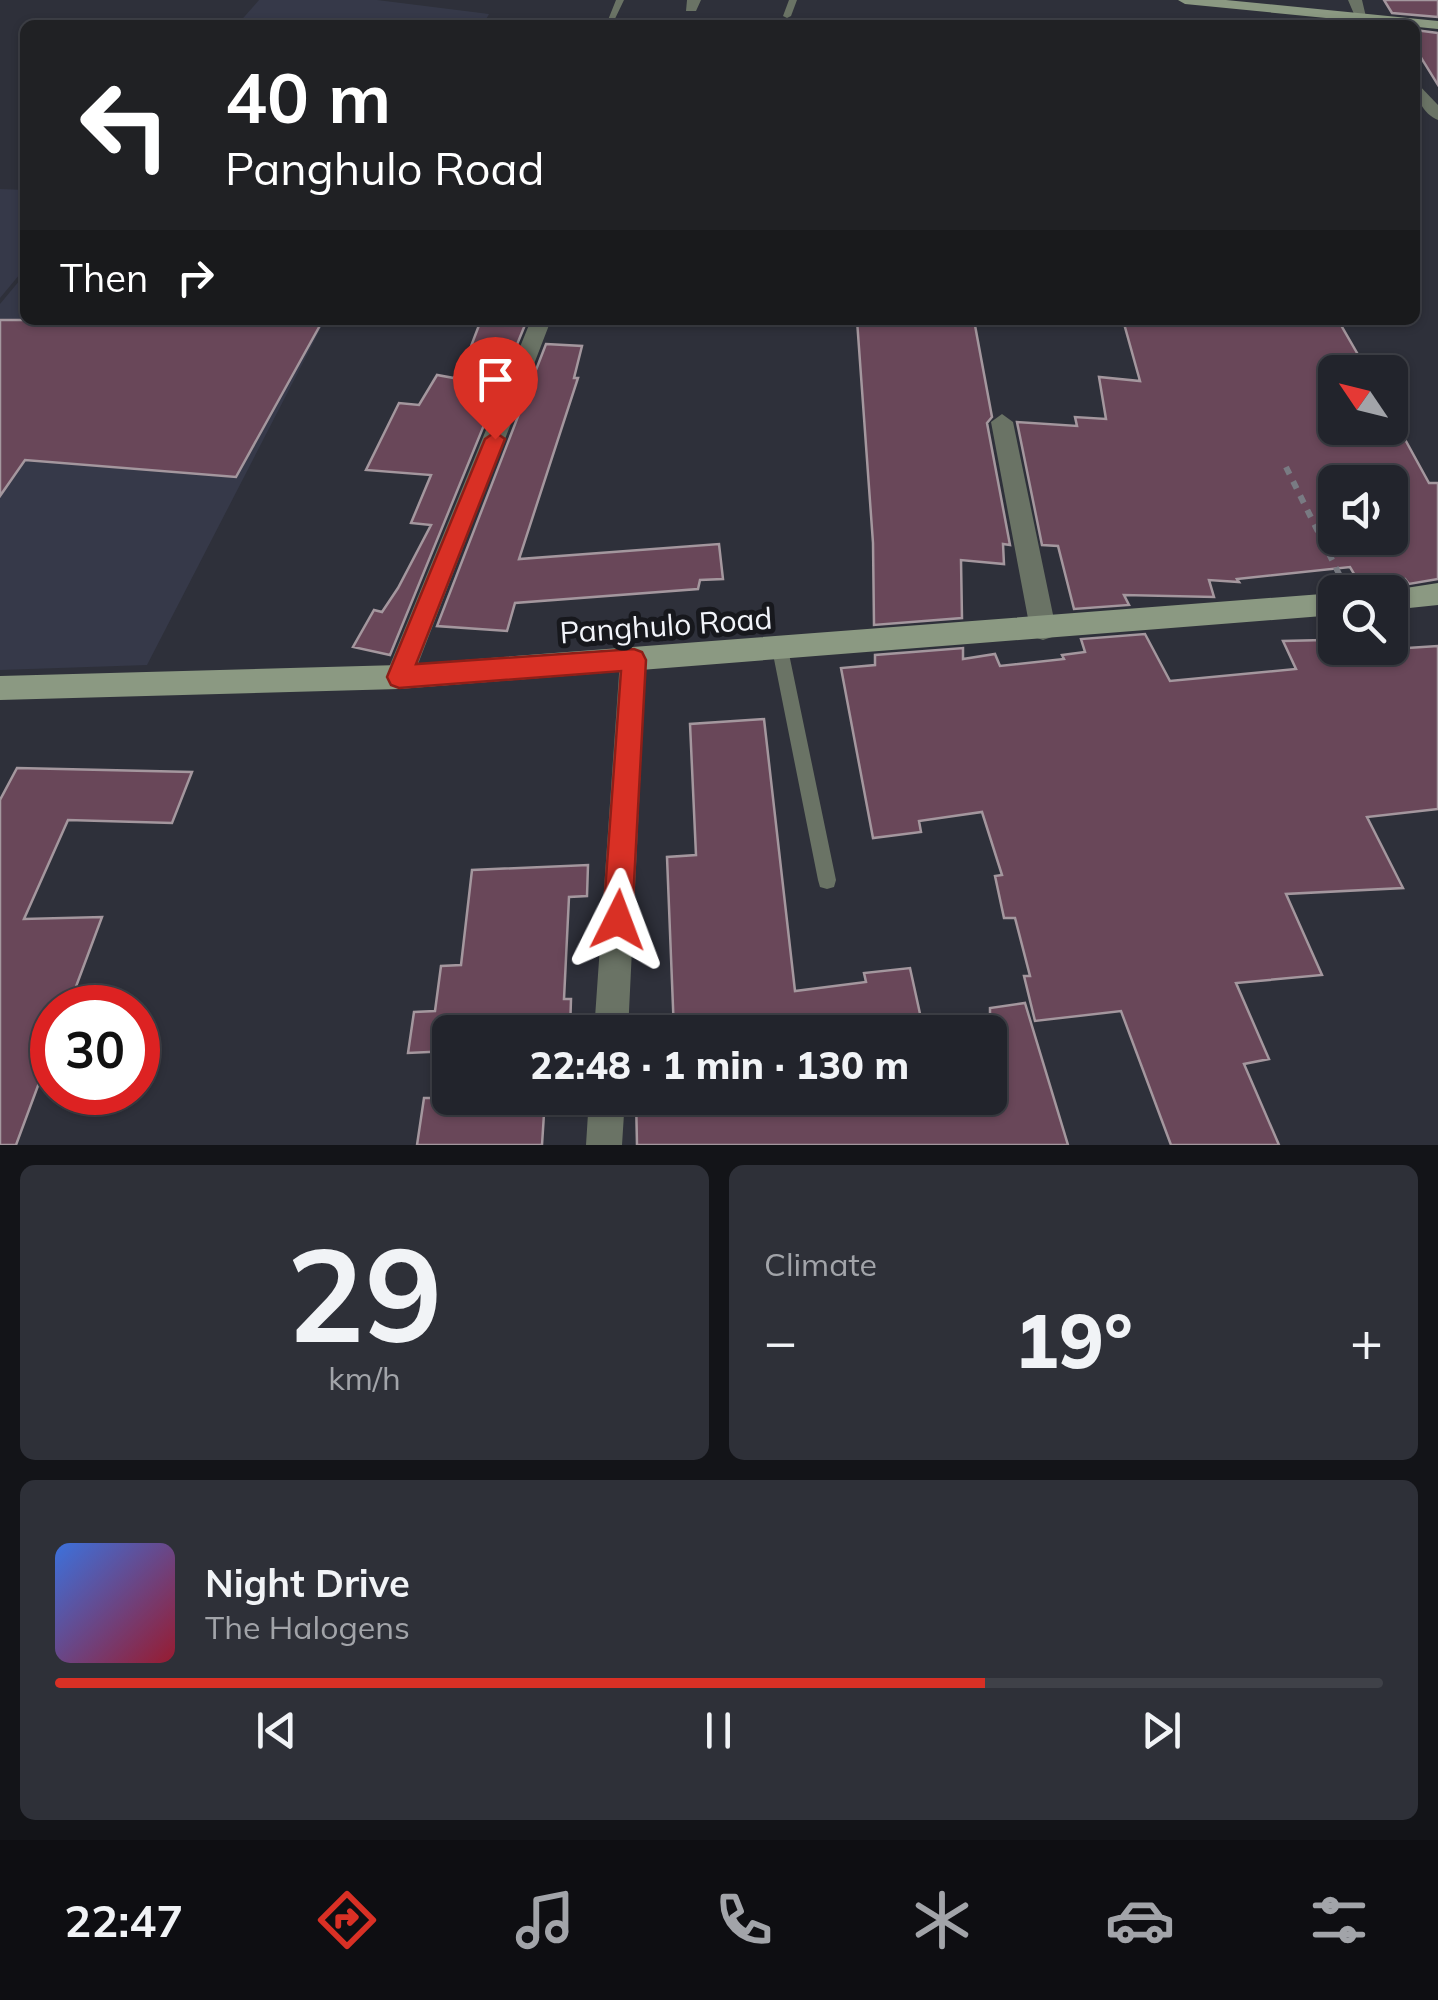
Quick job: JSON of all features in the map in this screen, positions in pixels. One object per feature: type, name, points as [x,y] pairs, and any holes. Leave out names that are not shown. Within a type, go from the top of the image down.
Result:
[{"type":"main road","points":[[1186,0],[1356,20]]},
{"type":"main road","points":[[1408,597],[1438,594]]},
{"type":"main road","name":"Panghulo Road","points":[[0,688],[399,677],[1318,605]]},
{"type":"street","points":[[1420,93],[1438,116]]},
{"type":"street","points":[[399,677],[539,325]]},
{"type":"street","points":[[1002,422],[1043,629]]},
{"type":"street","points":[[612,1015],[634,660]]},
{"type":"street","points":[[604,1145],[606,1115]]},
{"type":"lane","points":[[787,16],[794,0]]},
{"type":"lane","points":[[780,649],[826,880]]},
{"type":"path","points":[[1286,467],[1340,575]]},
{"type":"shaded area","points":[[259,0],[377,0],[489,14],[486,20],[241,20]]},
{"type":"shaded area","points":[[0,189],[20,190],[20,274],[0,298]]},
{"type":"shaded area","points":[[20,280],[20,325],[322,325],[147,665],[0,670],[0,304]]},
{"type":"building","points":[[1384,0],[1438,0],[1438,17],[1392,13]]},
{"type":"building","points":[[1420,31],[1438,33],[1438,85],[1420,56]]},
{"type":"building","points":[[0,320],[20,320],[20,325],[320,325],[236,477],[25,460],[0,496]]},
{"type":"building","points":[[479,325],[525,325],[390,655],[353,647],[374,610],[382,612],[398,588],[431,525],[411,523],[431,475],[366,470],[399,403],[419,405],[437,375],[454,378],[462,370]]},
{"type":"building","points":[[857,325],[975,325],[992,417],[987,423],[1010,545],[1003,544],[1004,564],[961,560],[962,618],[874,625],[873,543]]},
{"type":"building","points":[[1124,325],[1341,325],[1358,355],[1318,355],[1318,445],[1408,445],[1429,483],[1438,483],[1438,579],[1409,584],[1408,575],[1355,575],[1350,567],[1237,579],[1239,582],[1209,580],[1214,597],[1124,595],[1129,605],[1074,609],[1058,546],[1042,545],[1017,422],[1077,426],[1075,417],[1106,419],[1099,377],[1140,381]]},
{"type":"building","points":[[546,344],[582,346],[574,378],[578,378],[519,559],[719,544],[723,579],[700,580],[698,589],[515,603],[507,631],[437,626]]},
{"type":"building","points":[[1145,634],[1170,681],[1296,669],[1283,641],[1318,640],[1318,665],[1408,665],[1408,648],[1438,646],[1438,809],[1367,817],[1403,888],[1286,894],[1322,975],[1236,983],[1269,1059],[1244,1064],[1279,1145],[1171,1145],[1121,1011],[1035,1021],[1024,976],[1030,976],[1015,918],[1004,918],[995,876],[1002,875],[982,812],[919,821],[921,832],[873,838],[841,668],[875,665],[875,655],[963,648],[963,659],[995,654],[1000,666],[1064,659],[1062,655],[1085,652],[1081,639]]},
{"type":"building","points":[[764,719],[795,991],[866,982],[864,973],[910,968],[920,1015],[673,1015],[667,857],[696,855],[690,724]]},
{"type":"building","points":[[17,768],[192,772],[172,823],[68,820],[24,919],[102,917],[77,985],[30,985],[30,1107],[16,1145],[0,1145],[0,800]]},
{"type":"building","points":[[588,865],[587,896],[569,897],[564,999],[571,999],[571,1015],[432,1015],[432,1052],[408,1053],[414,1012],[435,1011],[441,966],[461,965],[472,870]]},
{"type":"building","points":[[1025,1003],[1068,1145],[637,1145],[636,1115],[1007,1115],[1007,1015],[990,1015],[990,1008]]},
{"type":"building","points":[[424,1098],[432,1098],[432,1115],[544,1115],[542,1145],[417,1145]]},
{"type":"route","points":[[495,439],[399,677],[634,660],[618,920]]}]
